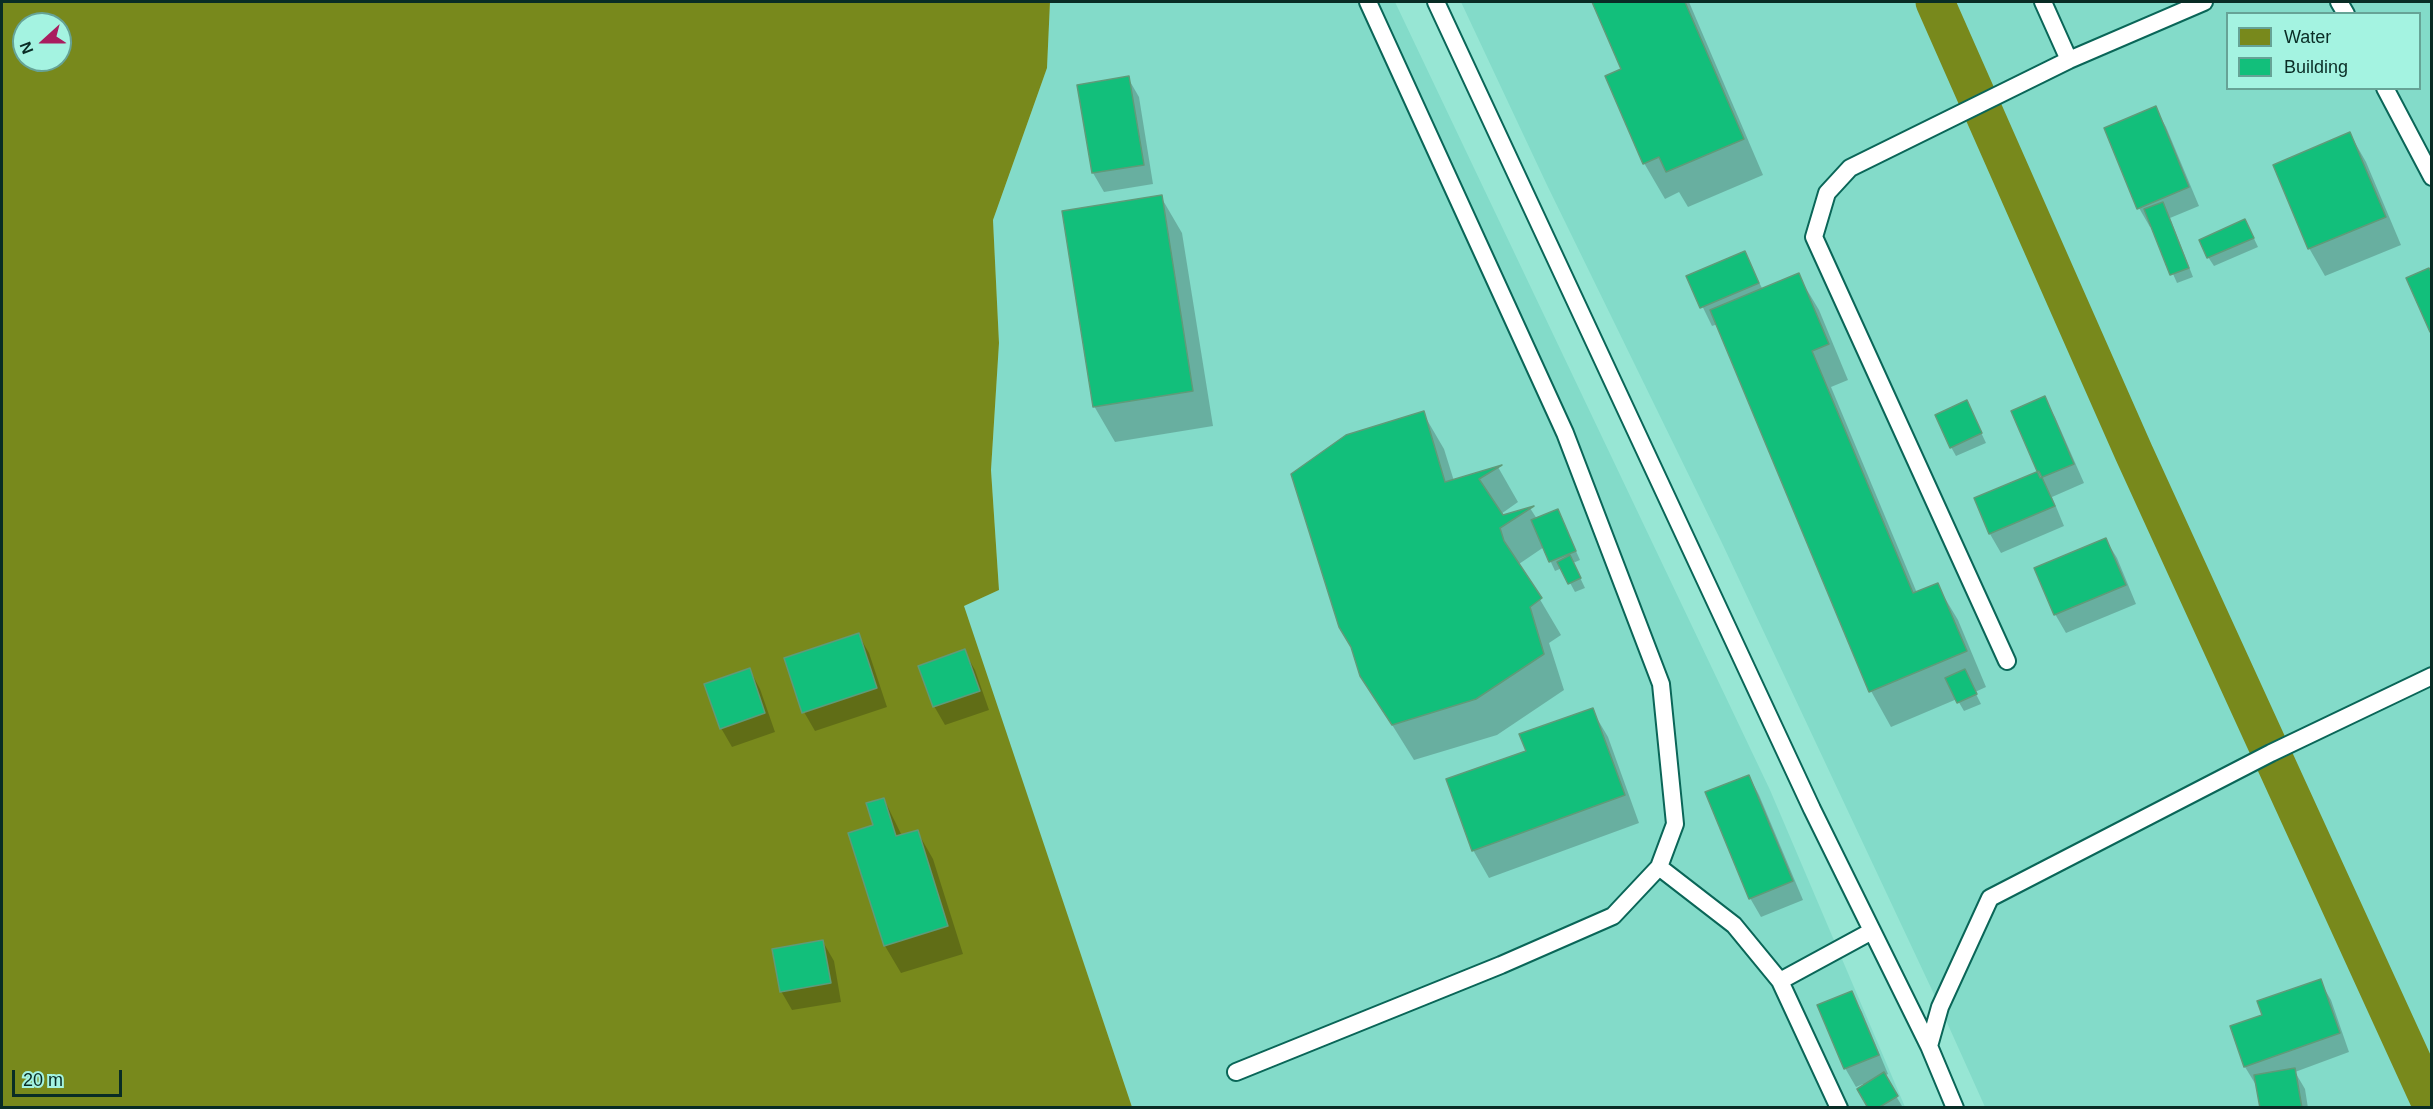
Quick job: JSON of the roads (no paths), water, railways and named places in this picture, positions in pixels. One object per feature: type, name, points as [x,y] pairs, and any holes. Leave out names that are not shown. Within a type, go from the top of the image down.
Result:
[{"type":"lane","points":[[1236,1072],[1502,965],[1613,916],[1659,867],[1675,824],[1661,684],[1565,433],[1368,2]]},
{"type":"lane","points":[[1436,2],[1812,809],[1929,1046],[1955,1107]]},
{"type":"lane","points":[[2043,2],[2069,60]]},
{"type":"lane","points":[[2007,660],[1814,237],[1827,193],[1850,168],[2069,60],[2204,2]]},
{"type":"lane","points":[[2386,90],[2432,177]]},
{"type":"lane","points":[[1929,1046],[1940,1007],[1990,898],[2271,753],[2432,676]]},
{"type":"lane","points":[[1659,867],[1734,925],[1780,981],[1839,1107]]},
{"type":"lane","points":[[1780,981],[1872,931]]},
{"type":"water","points":[[2,2],[1050,2],[1047,68],[993,220],[999,343],[991,470],[999,590],[964,606],[1132,1107],[2,1108]]},
{"type":"waterway","points":[[1935,2],[2134,453],[2432,1105]]}]
